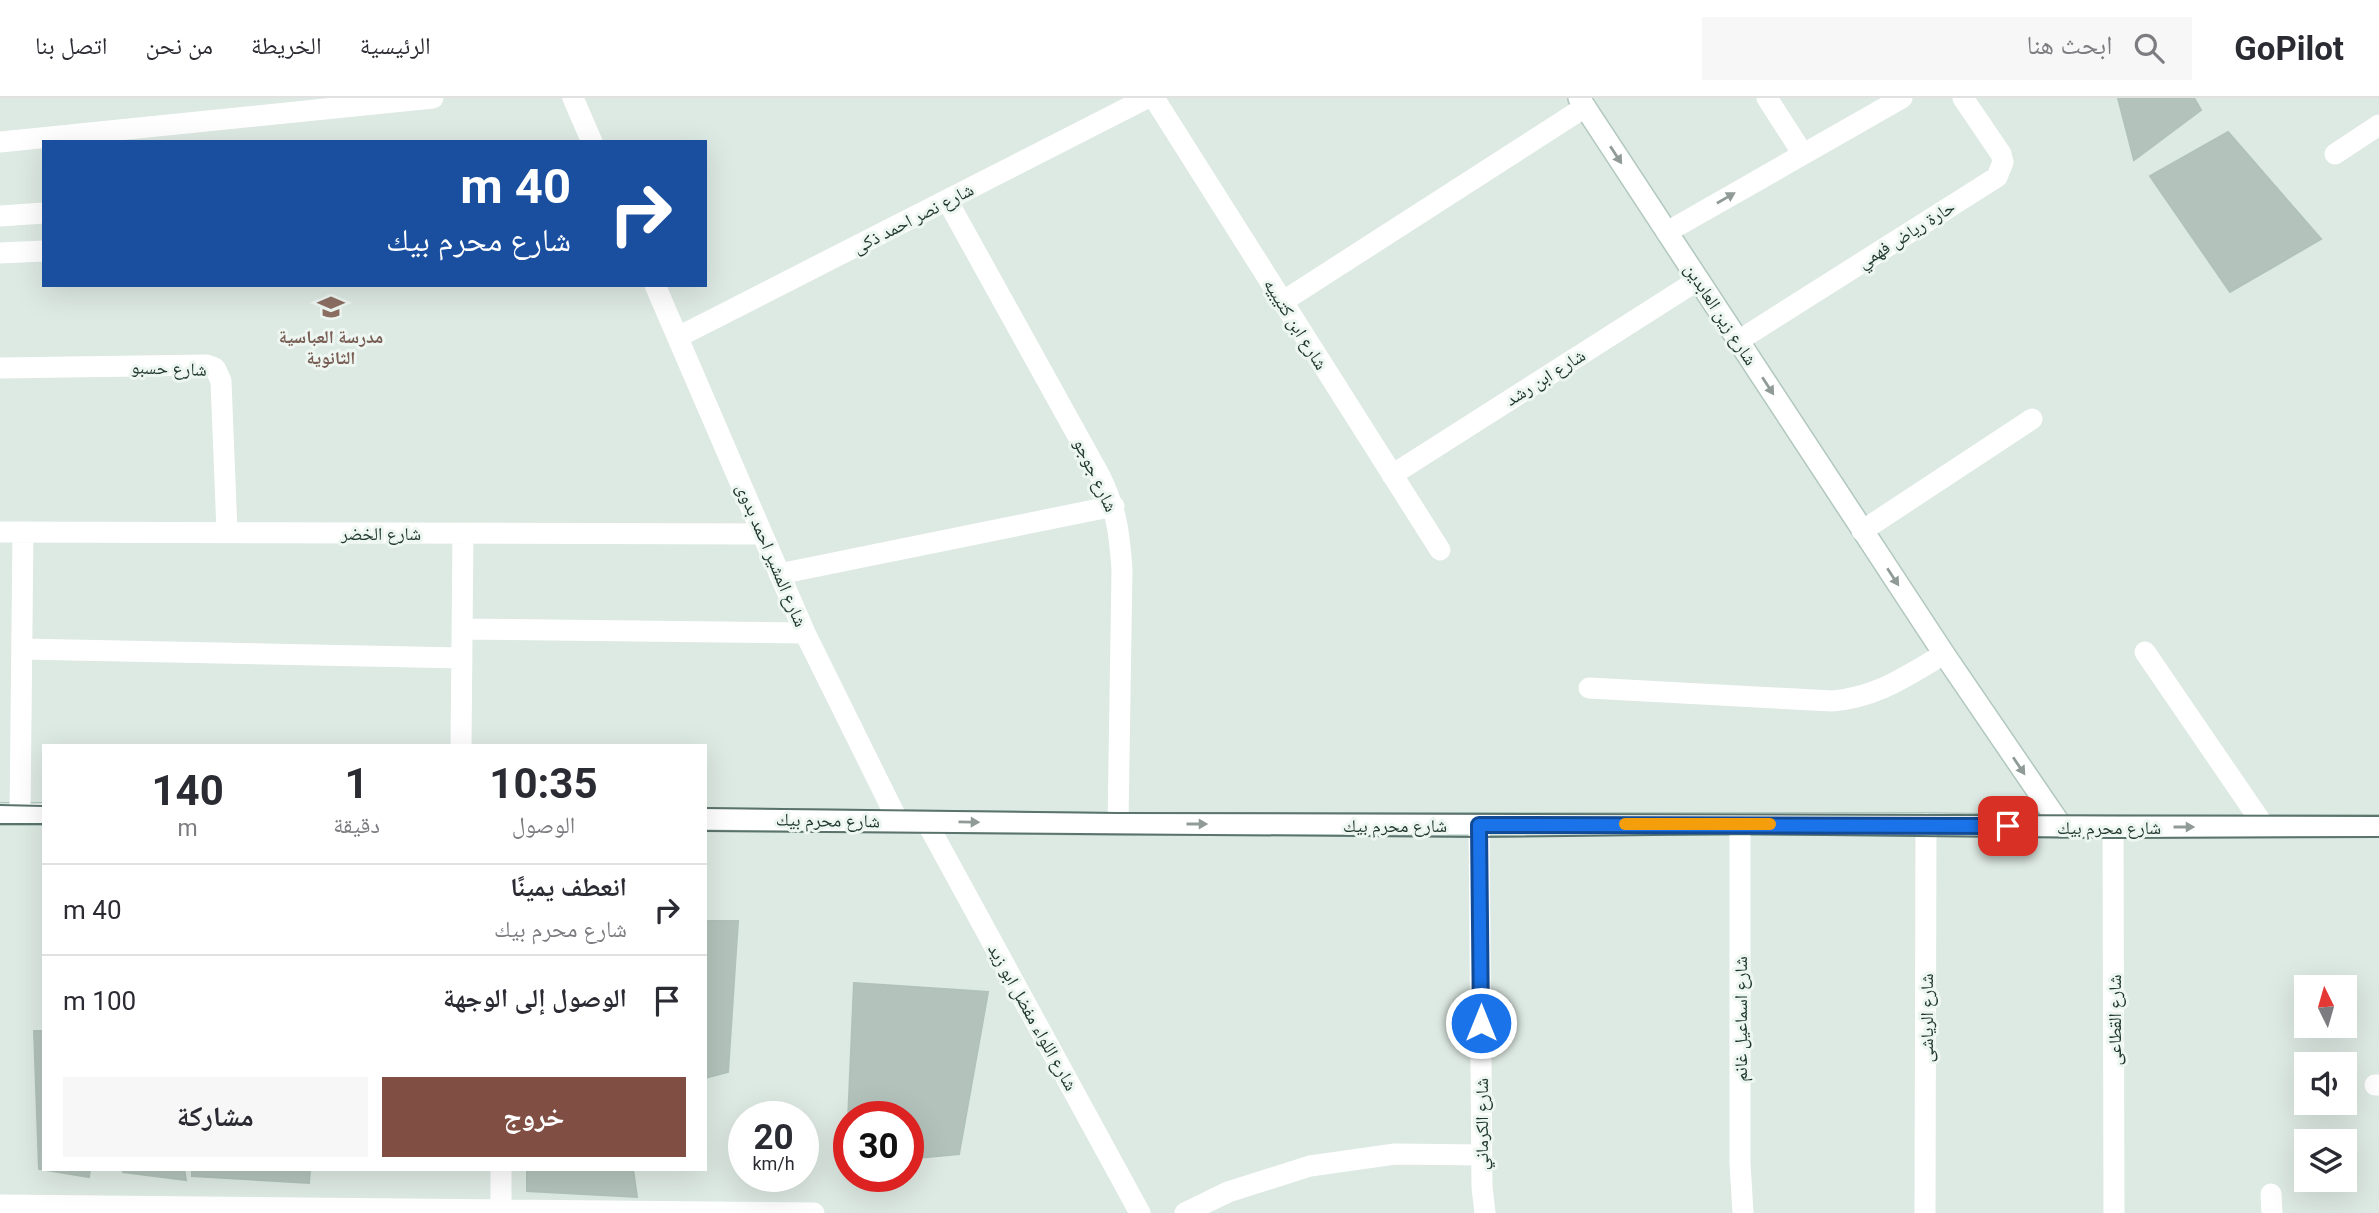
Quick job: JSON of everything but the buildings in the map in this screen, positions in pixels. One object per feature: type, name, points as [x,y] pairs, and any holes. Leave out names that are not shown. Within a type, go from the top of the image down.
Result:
[{"type":"street","points":[[0,142],[433,98]]},
{"type":"street","points":[[573,98],[591,140]]},
{"type":"street","name":"شارع نصر احمد ذكى","points":[[678,337],[1147,98]]},
{"type":"street","name":"شارع ابن كتيبيه","points":[[1154,98],[1440,550]]},
{"type":"street","points":[[1767,98],[1804,154]]},
{"type":"street","points":[[1667,232],[1902,98]]},
{"type":"street","name":"حارة رياض فهمي","points":[[1738,341],[1997,177],[2003,162],[2001,154],[1963,98]]},
{"type":"street","points":[[1282,302],[1582,103]]},
{"type":"street","name":"شارع زين العابدين","points":[[1582,103],[1862,531],[2062,827]]},
{"type":"street","points":[[2335,154],[2379,125]]},
{"type":"street","name":"شارع جوجو","points":[[947,200],[1100,475],[1114,506],[1120,534],[1122,569],[1118,824]]},
{"type":"street","points":[[0,216],[42,213]]},
{"type":"street","points":[[0,253],[42,251]]},
{"type":"street","name":"شارع ابن رشد","points":[[1392,475],[1698,280]]},
{"type":"street","name":"شارع المشير احمد بدوى","points":[[656,287],[779,574],[898,821]]},
{"type":"street","name":"شارع حسبو","points":[[0,368],[206,365],[215,369],[221,381],[226,532]]},
{"type":"street","points":[[1862,531],[2032,419]]},
{"type":"street","points":[[779,574],[1114,506]]},
{"type":"street","name":"شارع الخضر","points":[[0,532],[762,534]]},
{"type":"street","points":[[23,532],[22,649],[10,814],[42,814]]},
{"type":"street","points":[[461,744],[463,533]]},
{"type":"street","points":[[463,629],[806,633]]},
{"type":"street","points":[[22,649],[462,658]]},
{"type":"street","points":[[2145,652],[2264,827]]},
{"type":"street","points":[[1589,688],[1841,701],[1885,690],[1944,654]]},
{"type":"street","name":"شارع محرم بيك","points":[[707,819],[1118,824],[2379,826]]},
{"type":"street","name":"شارع اللواء مفضل ابو زيد","points":[[926,821],[1140,1213]]},
{"type":"street","name":"شارع اسماعيل غانم","points":[[1740,824],[1740,1163],[1743,1213]]},
{"type":"street","name":"شارع الرياشى","points":[[1925,1213],[1926,824]]},
{"type":"street","name":"شارع الكرماني","points":[[1479,825],[1482,1187],[1485,1213]]},
{"type":"street","name":"شارع القطاعى","points":[[2113,827],[2114,1213]]},
{"type":"street","points":[[1185,1213],[1228,1192],[1310,1166],[1395,1154],[1482,1155]]},
{"type":"street","points":[[501,1171],[501,1212]]},
{"type":"street","points":[[0,1205],[148,1210],[814,1213]]},
{"type":"tram line","points":[[0,805],[42,806]]},
{"type":"tram line","points":[[707,808],[1118,813],[2379,816]]},
{"type":"tram line","points":[[0,824],[42,824]]},
{"type":"tram line","points":[[707,831],[1480,837],[1739,834],[2113,838],[2379,837]]},
{"type":"slow traffic","points":[[1625,824],[1770,824]]},
{"type":"place","name":"مدرسة العباسية الثانوية","points":[[331,307]]},
{"type":"route","points":[[1481,1023],[1479,825],[2008,826]]}]
